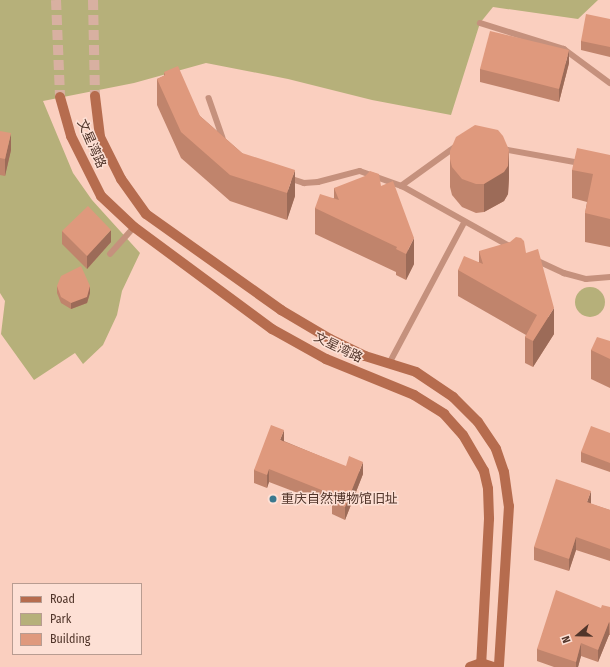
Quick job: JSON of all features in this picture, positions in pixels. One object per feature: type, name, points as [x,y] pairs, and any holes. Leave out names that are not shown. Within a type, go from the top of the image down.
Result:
[{"type":"main road","name":"文星湾路","points":[[95,96],[100,137],[121,179],[146,214],[282,310],[318,332],[365,356],[390,362],[416,372],[453,396],[478,422],[496,449],[504,472],[509,506],[499,667]]},
{"type":"main road","name":"文星湾路","points":[[60,97],[71,136],[101,196],[134,227],[272,329],[326,359],[414,395],[444,414],[463,434],[484,471],[488,489],[489,519],[481,665]]},
{"type":"main road","points":[[470,667],[481,665],[493,667]]},
{"type":"lane","points":[[480,23],[564,49],[610,83]]},
{"type":"lane","points":[[209,98],[219,133],[228,145]]},
{"type":"lane","points":[[402,186],[456,147],[464,145]]},
{"type":"lane","points":[[497,148],[588,165]]},
{"type":"lane","points":[[279,175],[304,183],[360,171],[402,186],[464,223],[518,250]]},
{"type":"lane","points":[[390,362],[464,223]]},
{"type":"lane","points":[[110,254],[134,227]]},
{"type":"lane","points":[[530,256],[564,273],[580,278],[610,277]]},
{"type":"green space","points":[[0,0],[598,0],[578,19],[493,7],[480,23],[451,115],[372,100],[288,79],[206,63],[134,83],[43,101],[73,173],[92,200],[140,253],[122,291],[117,315],[103,345],[83,364],[75,353],[34,380],[1,334],[5,301],[0,293]]},
{"type":"green space","points":[[590,287],[601,291],[605,302],[601,313],[590,317],[579,313],[575,302],[579,291]]},
{"type":"building","points":[[586,14],[610,19],[610,47],[581,41]]},
{"type":"building","points":[[490,31],[569,50],[559,89],[480,69]]},
{"type":"building","points":[[178,66],[200,116],[242,153],[295,170],[287,193],[230,175],[181,132],[157,79],[165,75],[164,72]]},
{"type":"building","points":[[475,125],[498,130],[503,136],[509,150],[508,166],[504,172],[484,184],[476,184],[462,179],[452,167],[450,159],[450,151],[456,137]]},
{"type":"building","points":[[0,131],[11,133],[5,159],[0,158]]},
{"type":"building","points":[[577,148],[610,155],[610,219],[585,213],[593,174],[572,170]]},
{"type":"building","points":[[370,171],[379,174],[381,186],[393,181],[414,238],[406,254],[396,249],[397,247],[315,208],[320,194],[339,200],[334,188],[365,176]]},
{"type":"building","points":[[88,206],[111,230],[87,256],[62,231]]},
{"type":"building","points":[[516,237],[521,238],[524,241],[526,253],[538,249],[554,308],[533,341],[525,337],[537,315],[458,270],[464,256],[483,264],[479,251],[510,242]]},
{"type":"building","points":[[81,266],[90,286],[87,297],[71,303],[61,297],[57,286],[61,276]]},
{"type":"building","points":[[597,337],[610,341],[610,359],[591,350]]},
{"type":"building","points":[[271,425],[284,430],[280,440],[346,466],[349,456],[363,462],[345,507],[332,502],[334,495],[269,469],[267,475],[254,470]]},
{"type":"building","points":[[591,426],[610,433],[610,463],[581,452]]},
{"type":"building","points":[[556,479],[591,491],[587,502],[610,510],[610,549],[576,537],[569,559],[534,547]]},
{"type":"building","points":[[556,590],[601,608],[602,605],[610,607],[610,623],[609,622],[598,650],[581,643],[576,662],[537,649]]},
{"type":"tunnel","points":[[56,0],[60,97]]},
{"type":"tunnel","points":[[93,0],[95,96]]},
{"type":"place","name":"重庆自然博物馆旧址","points":[[273,499]]}]
